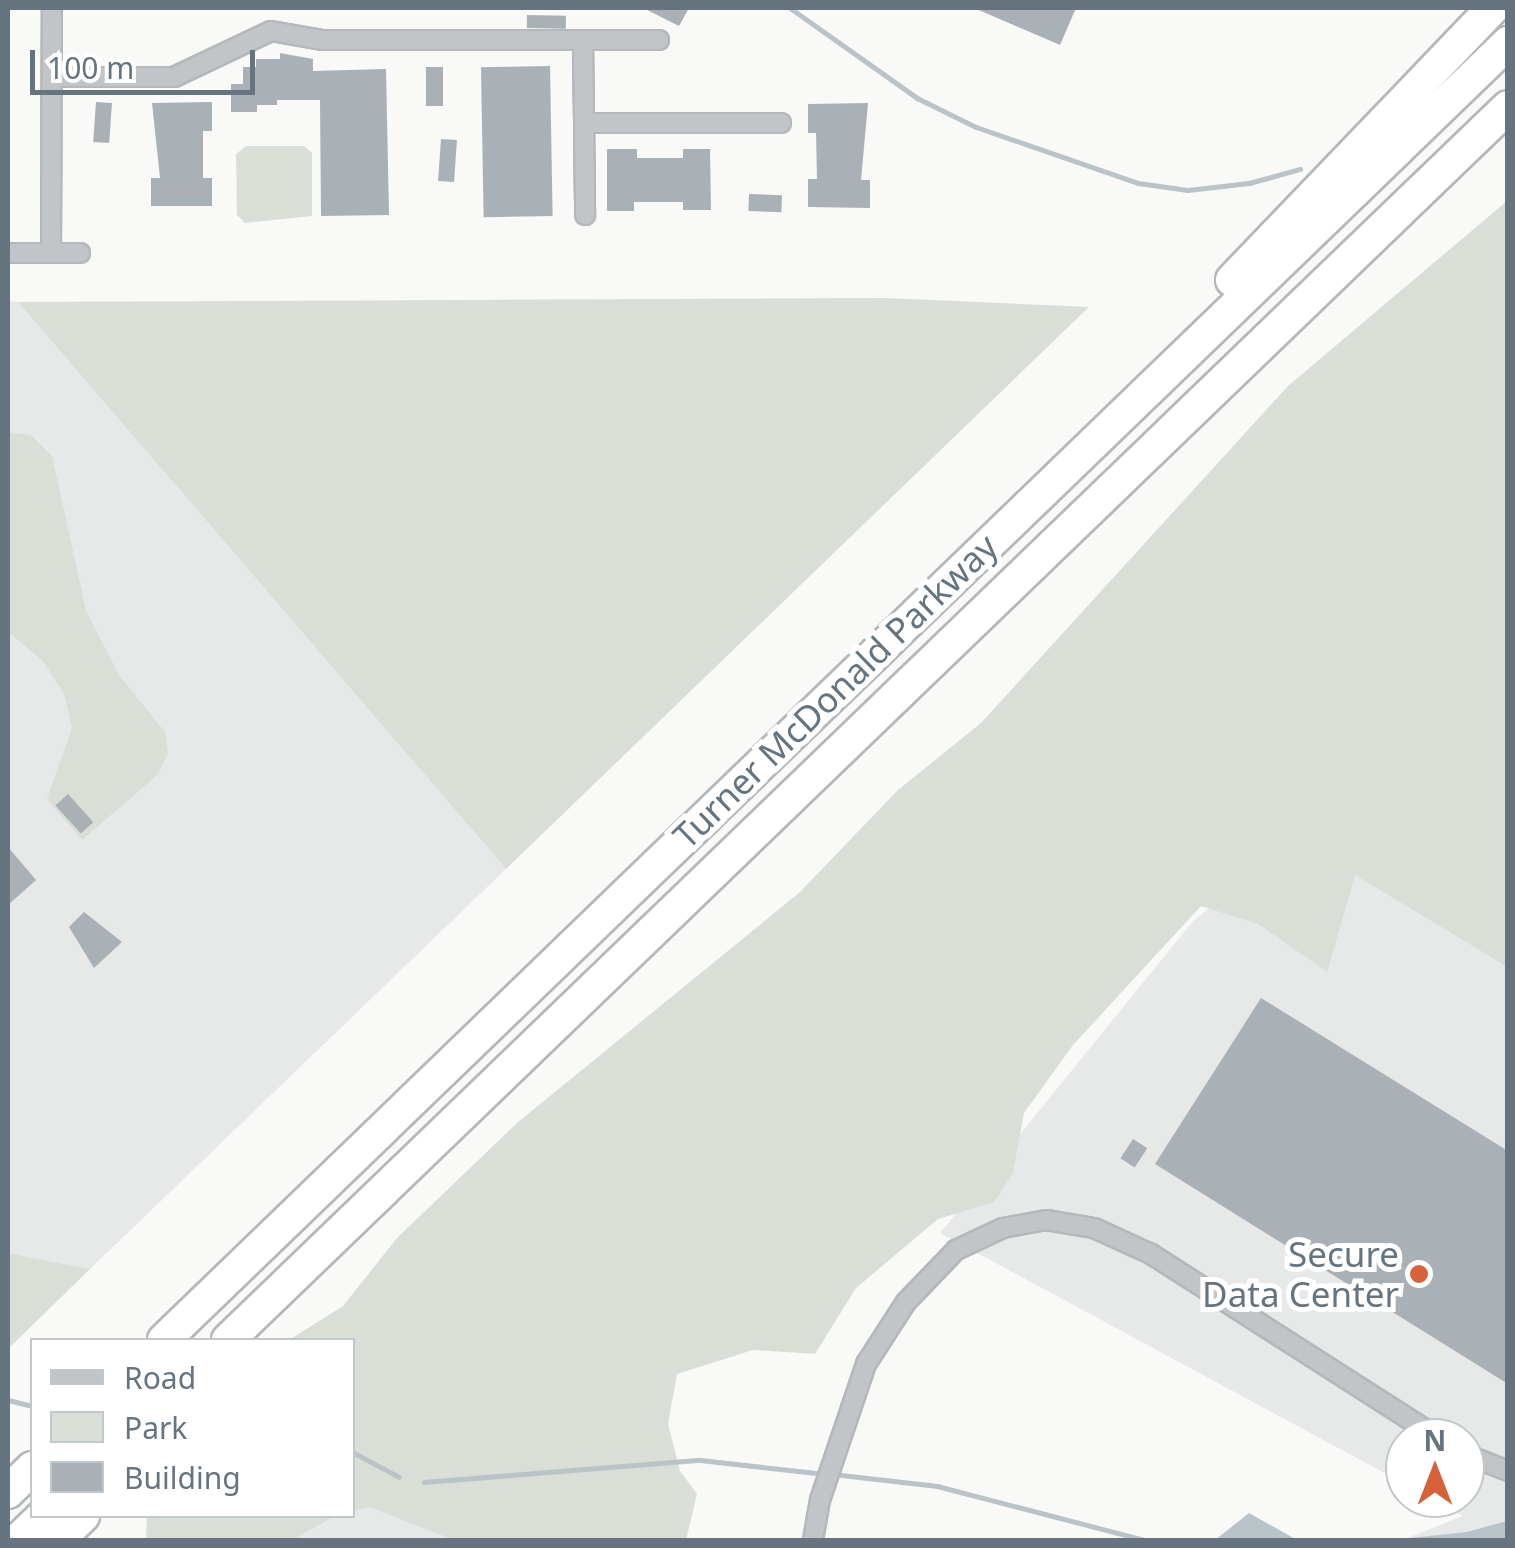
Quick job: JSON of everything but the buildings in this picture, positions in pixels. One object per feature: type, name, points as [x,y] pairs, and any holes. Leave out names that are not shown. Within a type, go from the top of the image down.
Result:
[{"type":"highway","points":[[1142,393],[1297,206],[1493,8]]},
{"type":"highway","name":"Turner McDonald Parkway","points":[[166,1338],[1508,42]]},
{"type":"highway","name":"Turner McDonald Parkway","points":[[235,1335],[1438,172],[1508,110]]},
{"type":"highway","points":[[8,1492],[30,1470]]},
{"type":"highway","points":[[18,1540],[41,1518]]},
{"type":"highway","points":[[58,1540],[81,1518]]},
{"type":"street","points":[[51,253],[52,8]]},
{"type":"street","points":[[52,77],[174,77],[270,30],[323,40],[658,40]]},
{"type":"street","points":[[583,40],[585,215]]},
{"type":"street","points":[[584,124],[781,123]]},
{"type":"street","points":[[8,253],[80,253]]},
{"type":"street","points":[[813,1540],[820,1500],[866,1364],[914,1290],[956,1250],[1003,1228],[1046,1220],[1094,1228],[1151,1254],[1408,1418]]},
{"type":"shaded area","points":[[8,301],[18,302],[506,869],[90,1269],[8,1253]]},
{"type":"shaded area","points":[[1296,839],[1507,967],[1507,1540],[1402,1540],[1458,1518],[1485,1518],[1485,1418],[1385,1418],[1385,1473],[940,1233],[1193,921]]},
{"type":"shaded area","points":[[355,1404],[661,1540],[212,1540],[235,1518],[355,1518]]},
{"type":"shaded area","points":[[1249,1513],[1297,1540],[1215,1540]]},
{"type":"shaded area","points":[[1507,1521],[1507,1540],[1392,1540],[1467,1532]]},
{"type":"green space","points":[[246,146],[304,146],[312,153],[312,216],[245,223],[237,215],[236,154]]},
{"type":"green space","points":[[1507,201],[1507,967],[1355,875],[1327,972],[1258,924],[1201,906],[1073,1045],[1024,1113],[1013,1173],[994,1202],[938,1219],[856,1288],[815,1354],[753,1350],[677,1374],[668,1424],[680,1471],[697,1494],[686,1540],[454,1540],[370,1507],[355,1511],[355,1338],[292,1338],[343,1306],[397,1238],[517,1123],[800,892],[898,790],[981,723],[1288,386]]},
{"type":"green space","points":[[885,298],[1089,307],[506,869],[18,302]]},
{"type":"green space","points":[[8,432],[31,435],[52,456],[86,610],[119,675],[165,732],[168,754],[157,775],[82,840],[47,799],[72,728],[64,694],[43,661],[8,632]]},
{"type":"green space","points":[[8,1253],[90,1269],[8,1349]]},
{"type":"green space","points":[[147,1518],[331,1518],[292,1540],[146,1540]]},
{"type":"waterway","points":[[790,8],[917,98],[976,127],[1138,183],[1188,190],[1249,183],[1300,169]]},
{"type":"waterway","points":[[8,1400],[30,1406]]},
{"type":"waterway","points":[[355,1454],[399,1477]]},
{"type":"waterway","points":[[424,1482],[700,1460],[816,1473]]},
{"type":"waterway","points":[[841,1475],[937,1486],[1144,1540]]},
{"type":"place","name":"Secure Data Center","points":[[1419,1274]]}]
